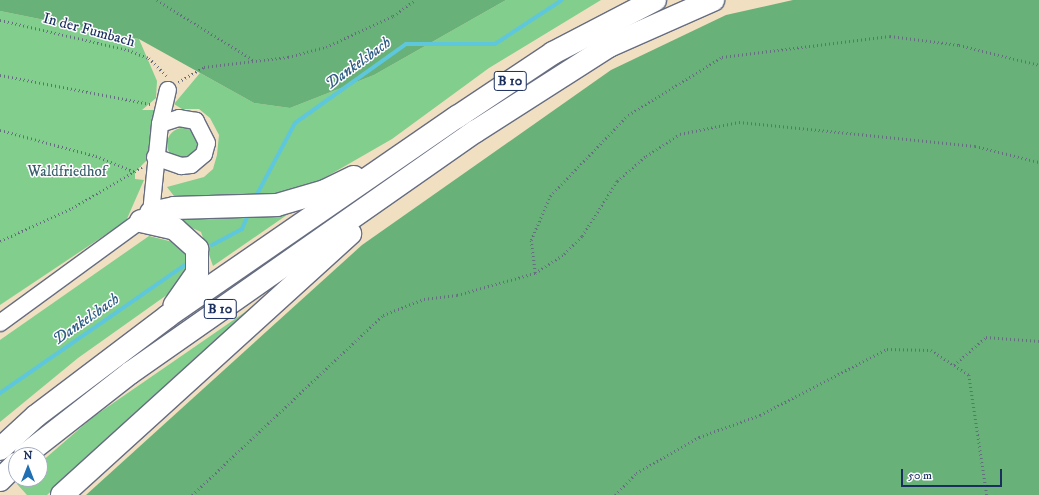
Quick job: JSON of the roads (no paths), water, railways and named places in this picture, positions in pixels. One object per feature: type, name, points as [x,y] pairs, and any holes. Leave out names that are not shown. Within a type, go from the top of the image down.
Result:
[{"type":"highway","name":"B 10","points":[[0,449],[36,416],[168,316],[552,53],[655,0]]},
{"type":"highway","name":"B 10","points":[[35,447],[130,373],[420,170],[609,46],[712,0]]},
{"type":"highway","points":[[146,217],[174,208],[260,207],[289,202],[325,191],[409,151]]},
{"type":"highway","points":[[62,495],[420,170]]},
{"type":"highway","points":[[146,217],[175,228],[197,249],[197,272],[168,316]]},
{"type":"highway","points":[[0,480],[8,472]]},
{"type":"highway","points":[[0,488],[7,495]]},
{"type":"street","points":[[0,323],[146,217],[162,107],[168,90]]},
{"type":"street","points":[[155,158],[180,166],[191,165],[204,154],[207,143],[196,121],[179,118],[160,124]]},
{"type":"waterway","name":"Dankelsbach","points":[[255,198],[295,123],[406,44],[495,44],[562,0]]},
{"type":"waterway","name":"Dankelsbach","points":[[212,245],[242,229],[247,217]]},
{"type":"waterway","name":"Dankelsbach","points":[[0,393],[185,265]]},
{"type":"park label","name":"Waldfriedhof","points":[[67,172]]}]
